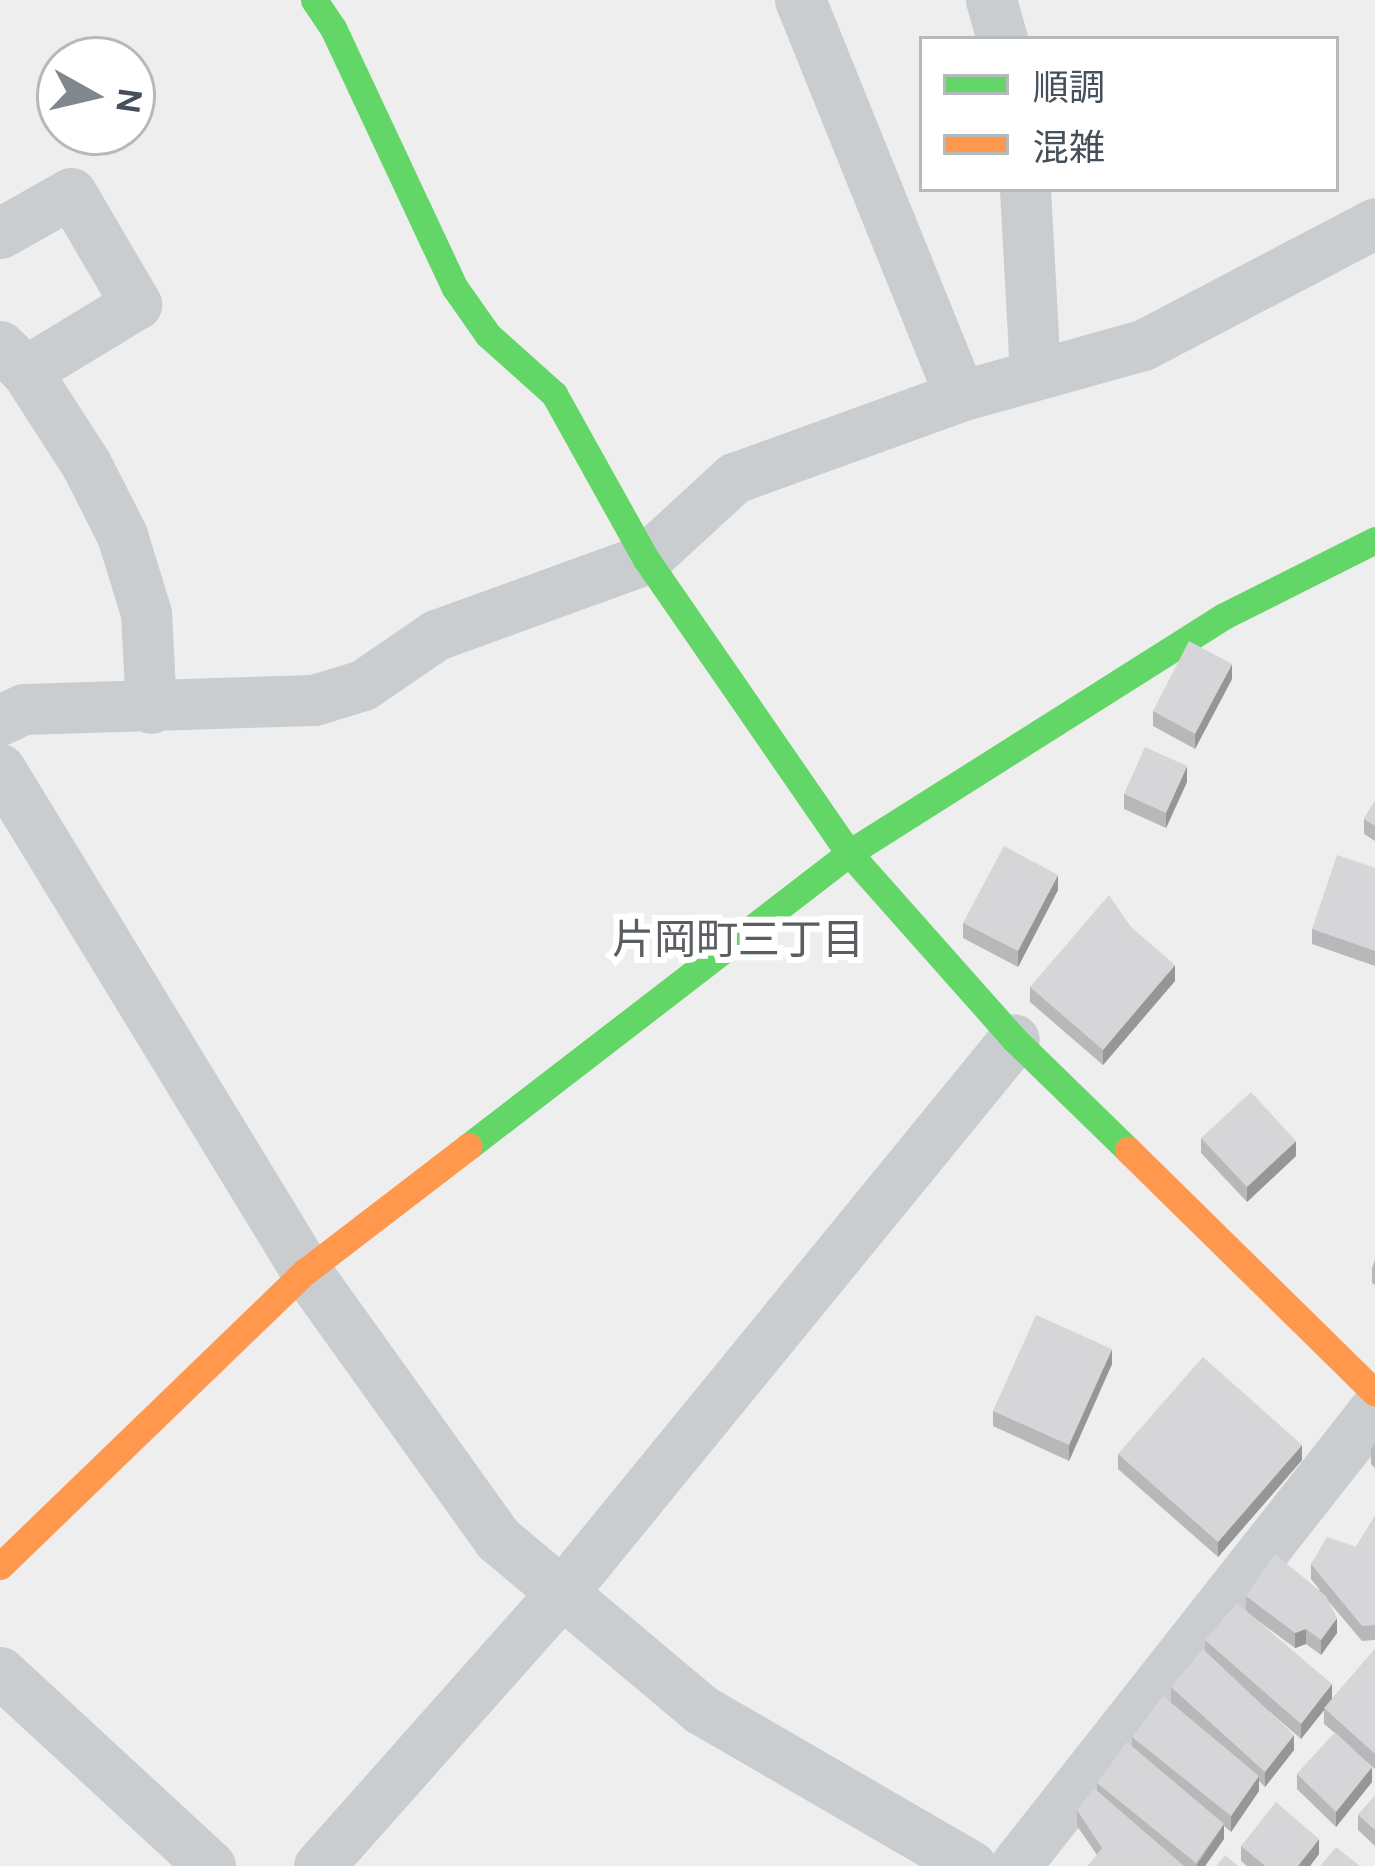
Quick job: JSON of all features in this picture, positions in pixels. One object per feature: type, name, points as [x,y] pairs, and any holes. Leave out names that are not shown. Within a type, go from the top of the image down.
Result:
[{"type":"street","points":[[314,0],[455,288],[488,334],[554,394],[646,559],[849,853],[1014,1039],[1375,1393]]},
{"type":"street","points":[[800,0],[960,396]]},
{"type":"street","points":[[991,0],[1001,36]]},
{"type":"street","points":[[1025,192],[1035,373]]},
{"type":"street","points":[[0,233],[70,193],[136,304],[13,359],[122,536],[146,613],[151,707]]},
{"type":"street","points":[[0,720],[24,709],[314,700],[363,685],[436,635],[646,559],[734,478],[960,396],[1143,345],[1375,223]]},
{"type":"street","points":[[0,1566],[306,1270],[849,853],[1224,616],[1375,540]]},
{"type":"street","points":[[0,769],[306,1270],[498,1539],[702,1710],[971,1866]]},
{"type":"street","points":[[320,1866],[564,1591],[1014,1039]]},
{"type":"street","points":[[1015,1866],[1375,1409]]},
{"type":"street","points":[[0,1672],[210,1866]]},
{"type":"building","points":[[1189,641],[1232,664],[1195,734],[1153,711]]},
{"type":"building","points":[[1145,747],[1187,766],[1166,813],[1124,794]]},
{"type":"building","points":[[1375,801],[1375,826],[1364,819]]},
{"type":"building","points":[[1004,846],[1058,875],[1018,951],[963,923]]},
{"type":"building","points":[[1337,855],[1375,868],[1375,951],[1312,929]]},
{"type":"building","points":[[1109,895],[1131,927],[1175,965],[1103,1050],[1030,987]]},
{"type":"building","points":[[1251,1092],[1296,1141],[1247,1187],[1201,1138]]},
{"type":"building","points":[[1036,1315],[1112,1349],[1069,1445],[993,1411]]},
{"type":"building","points":[[1203,1357],[1302,1445],[1218,1542],[1118,1454]]},
{"type":"building","points":[[1375,1516],[1375,1625],[1362,1626],[1311,1564],[1327,1537],[1356,1547]]},
{"type":"building","points":[[1275,1554],[1326,1596],[1337,1618],[1321,1640],[1306,1629],[1295,1633],[1246,1596]]},
{"type":"building","points":[[1237,1603],[1332,1684],[1301,1724],[1205,1640]]},
{"type":"building","points":[[1203,1649],[1294,1735],[1265,1772],[1171,1687]]},
{"type":"building","points":[[1375,1649],[1375,1754],[1324,1708]]},
{"type":"building","points":[[1163,1696],[1259,1776],[1231,1816],[1132,1737]]},
{"type":"building","points":[[1335,1732],[1372,1767],[1336,1812],[1297,1774]]},
{"type":"building","points":[[1127,1742],[1224,1824],[1196,1863],[1097,1783]]},
{"type":"building","points":[[1094,1788],[1184,1866],[1088,1866],[1102,1848],[1077,1810]]},
{"type":"building","points":[[1375,1796],[1375,1830],[1358,1815]]},
{"type":"building","points":[[1276,1802],[1319,1839],[1298,1866],[1265,1866],[1241,1846]]},
{"type":"building","points":[[1336,1847],[1360,1866],[1320,1866]]},
{"type":"building","points":[[1225,1855],[1238,1866],[1216,1866]]},
{"type":"traffic: fast","points":[[314,0],[333,28],[455,288],[488,335],[554,394],[646,559],[849,853],[1014,1039],[1128,1150]]},
{"type":"traffic: fast","points":[[469,1146],[849,853],[1224,616],[1375,540]]},
{"type":"traffic: slow","points":[[0,1566],[306,1271],[469,1146]]},
{"type":"traffic: slow","points":[[1128,1150],[1375,1393]]},
{"type":"district","name":"片岡町三丁目","points":[[738,940]]}]
